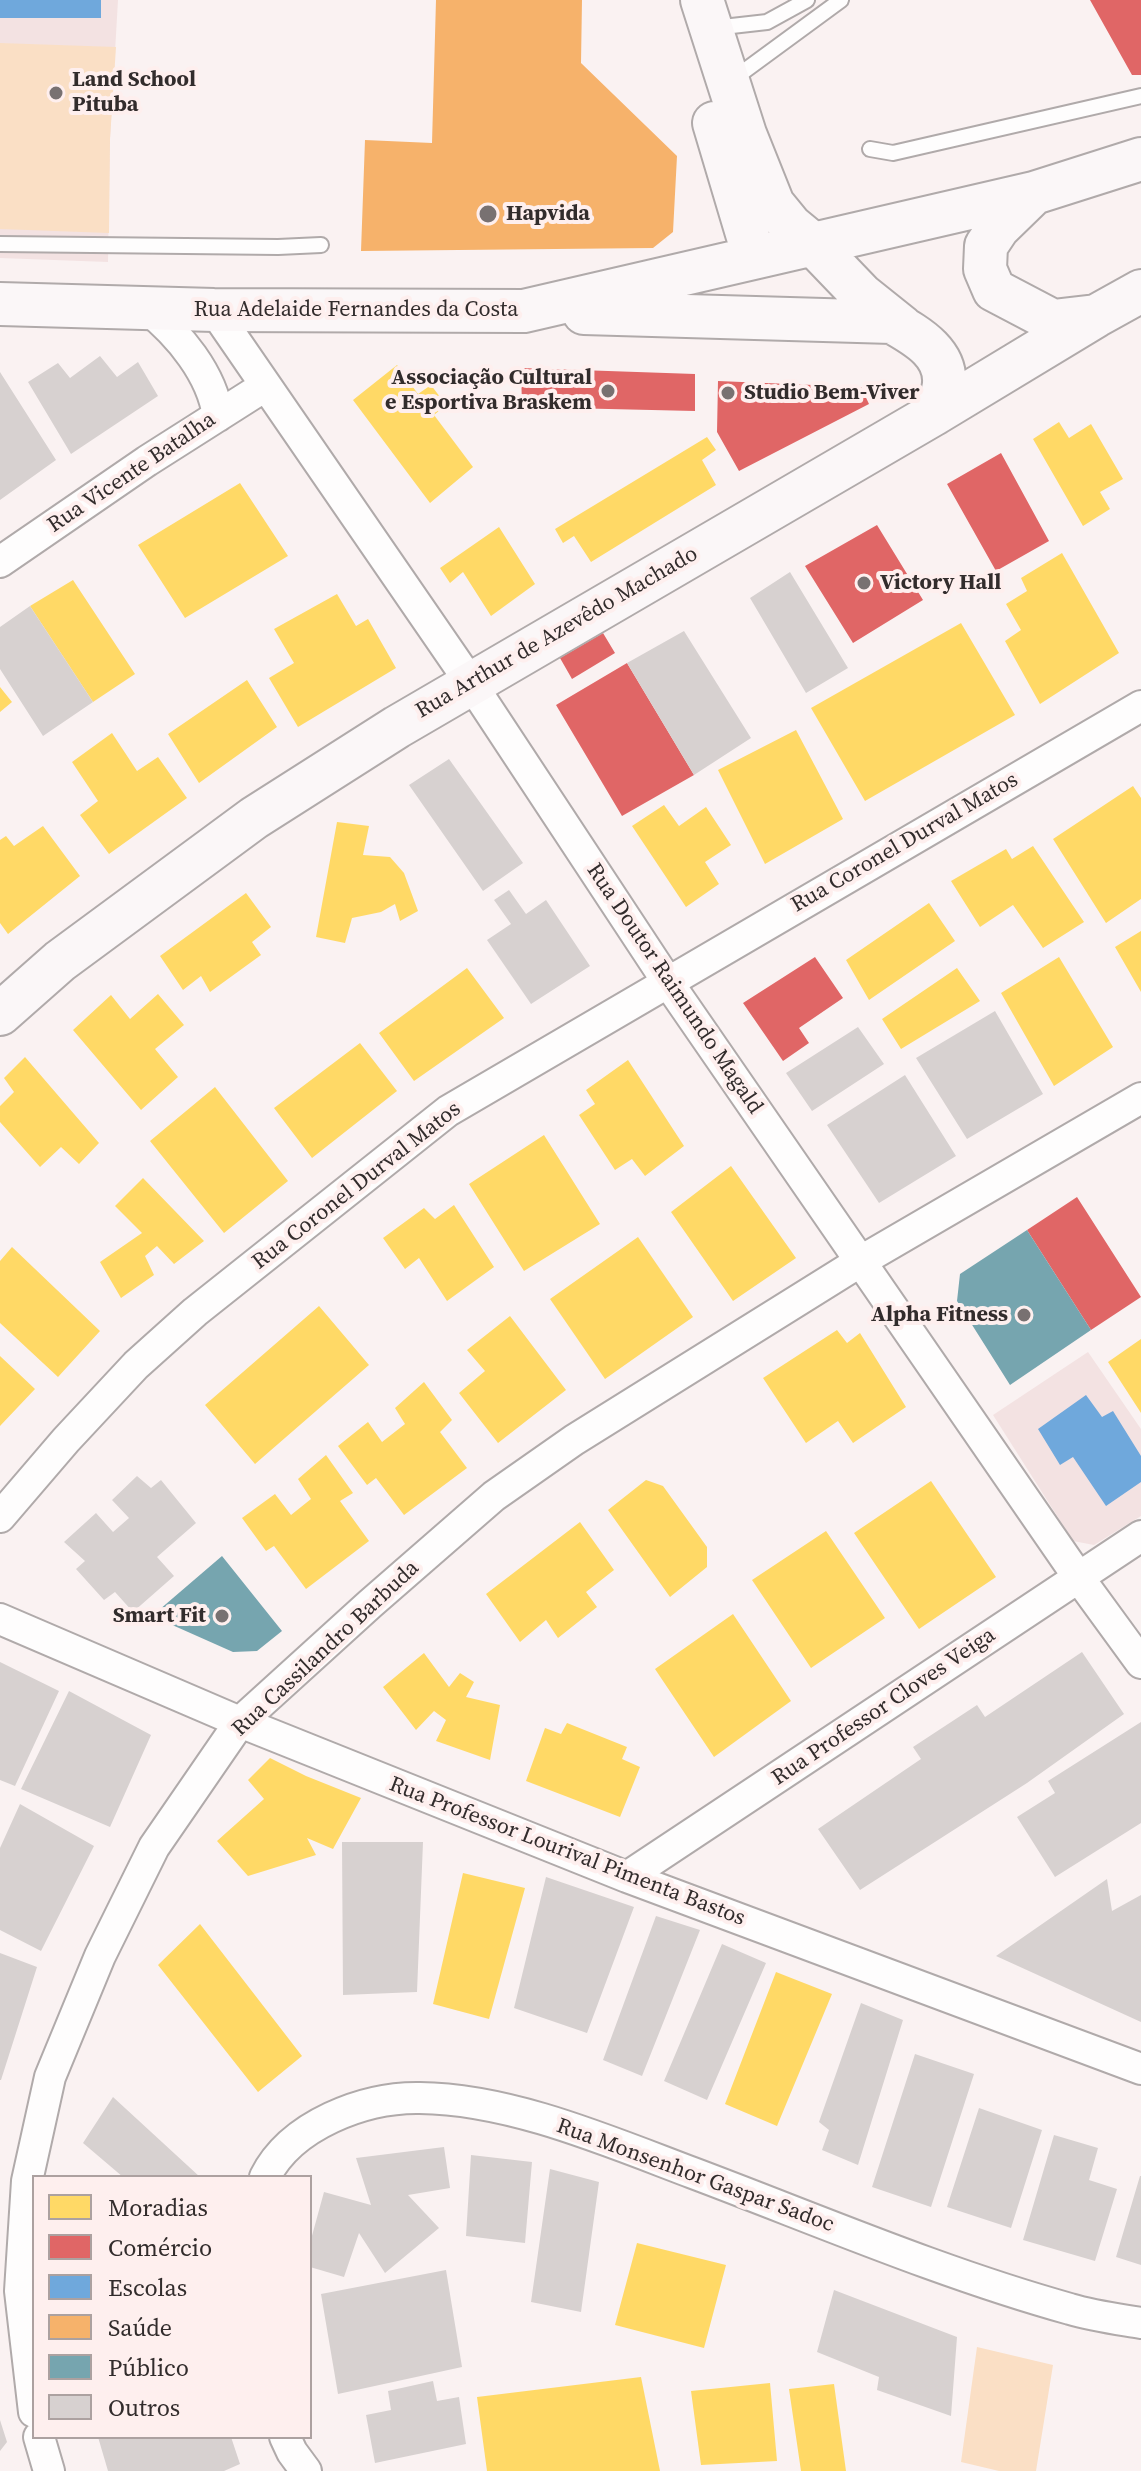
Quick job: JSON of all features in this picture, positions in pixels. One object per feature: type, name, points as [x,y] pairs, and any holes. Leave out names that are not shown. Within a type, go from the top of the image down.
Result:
[{"type":"street","points":[[674,0],[754,257]]},
{"type":"street","points":[[707,14],[745,134],[773,204],[791,226],[814,245],[862,295],[908,331]]},
{"type":"street","points":[[1096,316],[1053,321],[994,290],[985,269],[986,246],[998,228],[1034,193],[1141,159]]},
{"type":"street","name":"Rua Adelaide Fernandes da Costa","points":[[0,304],[214,310],[524,311],[1034,193]]},
{"type":"street","name":"Rua Arthur de Azevêdo Machado","points":[[0,1014],[60,961],[254,818],[470,682],[1141,291]]},
{"type":"street","points":[[146,308],[178,339],[198,367],[215,397],[218,416]]},
{"type":"street","name":"Rua Doutor Raimundo Magald","points":[[214,310],[470,682],[667,981],[1079,1578],[1141,1663]]},
{"type":"street","points":[[524,311],[892,322],[924,340],[943,370],[944,388],[934,414]]},
{"type":"street","name":"Rua Vicente Batalha","points":[[0,562],[265,386]]},
{"type":"street","name":"Rua Coronel Durval Matos","points":[[0,1517],[136,1365],[195,1312],[448,1111],[1141,706]]},
{"type":"street","name":"Rua Cassilandro Barbuda","points":[[32,2395],[20,2291],[27,2181],[50,2077],[100,1956],[154,1847],[240,1722],[494,1496],[574,1440],[861,1261],[1141,1098]]},
{"type":"street","name":"Rua Professor Cloves Veiga","points":[[627,1877],[1141,1536]]},
{"type":"street","name":"Rua Professor Lourival Pimenta Bastos","points":[[0,1619],[240,1722],[627,1877],[1141,2069]]},
{"type":"street","name":"Rua Monsenhor Gaspar Sadoc","points":[[266,2175],[273,2161],[314,2125],[362,2105],[418,2098],[485,2105],[582,2131],[969,2278],[1073,2310],[1141,2323]]},
{"type":"street","points":[[40,2439],[49,2471]]},
{"type":"street","points":[[286,2439],[306,2471]]},
{"type":"lane","points":[[707,14],[767,22],[807,0]]},
{"type":"lane","points":[[729,83],[841,0]]},
{"type":"lane","points":[[870,149],[893,153],[1141,96]]},
{"type":"lane","points":[[0,244],[321,245]]},
{"type":"shaded area","name":"Land School Pituba","points":[[0,0],[118,0],[110,139],[108,262],[0,258]]},
{"type":"shaded area","name":"Land School Pituba","points":[[0,43],[116,47],[110,139],[109,233],[0,229]]},
{"type":"shaded area","points":[[1088,1352],[1141,1429],[1141,1516],[1094,1545],[1073,1541],[993,1415]]},
{"type":"shaded area","points":[[977,2347],[1053,2365],[1036,2471],[999,2471],[961,2462]]},
{"type":"building: Moradias","points":[[397,365],[418,394],[431,385],[446,405],[434,415],[473,467],[430,503],[353,400]]},
{"type":"building: Moradias","points":[[1059,422],[1069,438],[1091,424],[1123,479],[1100,492],[1110,509],[1083,526],[1033,439]]},
{"type":"building: Moradias","points":[[707,437],[716,450],[702,460],[716,485],[591,562],[574,536],[563,543],[555,529]]},
{"type":"building: Moradias","points":[[240,483],[288,556],[185,618],[138,545]]},
{"type":"building: Moradias","points":[[499,527],[535,584],[491,616],[463,572],[450,583],[440,568]]},
{"type":"building: Moradias","points":[[1062,553],[1119,653],[1040,704],[1005,641],[1021,630],[1006,604],[1027,591],[1021,578]]},
{"type":"building: Moradias","points":[[73,580],[135,674],[93,702],[30,606]]},
{"type":"building: Moradias","points":[[337,594],[356,626],[368,619],[396,668],[298,727],[269,678],[294,663],[274,629]]},
{"type":"building: Moradias","points":[[961,623],[1015,715],[865,801],[811,708]]},
{"type":"building: Moradias","points":[[247,680],[277,727],[199,783],[168,734]]},
{"type":"building: Moradias","points":[[0,687],[12,702],[0,712]]},
{"type":"building: Moradias","points":[[796,730],[843,819],[765,864],[718,770]]},
{"type":"building: Moradias","points":[[112,733],[137,771],[158,757],[187,798],[109,854],[80,815],[98,801],[72,762]]},
{"type":"building: Moradias","points":[[1133,786],[1141,798],[1141,899],[1106,923],[1053,839]]},
{"type":"building: Moradias","points":[[664,805],[679,826],[706,807],[731,845],[705,862],[719,884],[686,907],[632,826]]},
{"type":"building: Moradias","points":[[337,822],[369,826],[363,855],[390,857],[404,873],[418,911],[400,921],[395,904],[381,912],[352,918],[345,943],[316,937]]},
{"type":"building: Moradias","points":[[43,826],[80,876],[8,934],[0,923],[0,840],[6,836],[14,846]]},
{"type":"building: Moradias","points":[[1033,846],[1084,922],[1043,948],[1013,905],[980,927],[951,881],[1006,849],[1012,859]]},
{"type":"building: Moradias","points":[[246,893],[271,927],[252,942],[261,955],[210,992],[201,976],[183,990],[160,956]]},
{"type":"building: Moradias","points":[[929,903],[955,941],[869,1000],[846,960]]},
{"type":"building: Moradias","points":[[1141,931],[1141,992],[1115,947]]},
{"type":"building: Moradias","points":[[1059,957],[1113,1047],[1054,1086],[1001,993]]},
{"type":"building: Moradias","points":[[467,968],[504,1018],[414,1081],[379,1033]]},
{"type":"building: Moradias","points":[[957,968],[980,1001],[901,1049],[882,1019]]},
{"type":"building: Moradias","points":[[158,994],[184,1025],[155,1049],[178,1077],[141,1110],[73,1030],[111,995],[130,1019]]},
{"type":"building: Moradias","points":[[360,1043],[397,1091],[312,1158],[274,1108]]},
{"type":"building: Moradias","points":[[25,1057],[99,1143],[79,1164],[61,1147],[40,1167],[0,1122],[0,1106],[14,1092],[4,1078]]},
{"type":"building: Moradias","points":[[628,1060],[684,1146],[645,1176],[632,1159],[615,1170],[579,1115],[595,1104],[586,1090]]},
{"type":"building: Moradias","points":[[215,1087],[288,1181],[224,1233],[150,1141]]},
{"type":"building: Moradias","points":[[544,1135],[600,1224],[524,1271],[469,1184]]},
{"type":"building: Moradias","points":[[731,1166],[796,1258],[733,1301],[671,1212]]},
{"type":"building: Moradias","points":[[143,1178],[204,1241],[174,1264],[157,1246],[145,1256],[154,1275],[121,1298],[100,1262],[142,1233],[115,1206]]},
{"type":"building: Moradias","points":[[454,1205],[494,1267],[447,1301],[419,1258],[405,1269],[383,1238],[424,1208],[435,1219]]},
{"type":"building: Moradias","points":[[638,1237],[693,1317],[605,1379],[550,1299]]},
{"type":"building: Moradias","points":[[12,1247],[100,1331],[58,1377],[0,1323],[0,1261]]},
{"type":"building: Moradias","points":[[319,1306],[369,1365],[255,1464],[205,1405]]},
{"type":"building: Moradias","points":[[510,1316],[566,1390],[498,1443],[459,1393],[485,1371],[467,1350]]},
{"type":"building: Moradias","points":[[837,1330],[847,1343],[860,1333],[906,1407],[853,1443],[838,1421],[806,1443],[763,1378]]},
{"type":"building: Moradias","points":[[1141,1339],[1141,1413],[1108,1362]]},
{"type":"building: Moradias","points":[[0,1356],[35,1389],[0,1426]]},
{"type":"building: Moradias","points":[[424,1382],[452,1420],[440,1432],[467,1468],[404,1515],[376,1478],[367,1485],[338,1446],[368,1422],[382,1442],[405,1424],[395,1408]]},
{"type":"building: Moradias","points":[[326,1455],[353,1493],[340,1501],[369,1541],[306,1589],[274,1546],[266,1551],[242,1518],[275,1494],[291,1515],[311,1499],[298,1479]]},
{"type":"building: Moradias","points":[[646,1480],[663,1486],[707,1547],[707,1567],[670,1597],[608,1510]]},
{"type":"building: Moradias","points":[[931,1481],[996,1577],[919,1629],[854,1533]]},
{"type":"building: Moradias","points":[[580,1522],[614,1570],[586,1592],[597,1607],[558,1638],[546,1620],[520,1642],[486,1594]]},
{"type":"building: Moradias","points":[[826,1531],[885,1618],[811,1668],[752,1580]]},
{"type":"building: Moradias","points":[[733,1614],[791,1701],[714,1757],[655,1669]]},
{"type":"building: Moradias","points":[[424,1653],[449,1687],[460,1673],[474,1682],[466,1697],[500,1705],[490,1760],[436,1741],[446,1720],[434,1711],[416,1730],[383,1687]]},
{"type":"building: Moradias","points":[[567,1723],[627,1747],[622,1759],[640,1767],[620,1817],[526,1781],[545,1728],[561,1734]]},
{"type":"building: Moradias","points":[[270,1758],[361,1798],[333,1849],[307,1838],[316,1855],[248,1876],[217,1841],[264,1799],[248,1780]]},
{"type":"building: Moradias","points":[[463,1873],[525,1888],[489,2019],[433,2004]]},
{"type":"building: Moradias","points":[[200,1924],[302,2056],[258,2092],[158,1965]]},
{"type":"building: Moradias","points":[[776,1972],[832,1994],[777,2126],[725,2104]]},
{"type":"building: Moradias","points":[[637,2243],[726,2265],[704,2348],[615,2325]]},
{"type":"building: Moradias","points":[[641,2377],[660,2471],[487,2471],[477,2397]]},
{"type":"building: Moradias","points":[[770,2383],[777,2461],[701,2465],[691,2391]]},
{"type":"building: Moradias","points":[[834,2384],[846,2471],[801,2471],[789,2389]]},
{"type":"building: Comércio","points":[[1090,0],[1141,0],[1141,75],[1132,75]]},
{"type":"building: Comércio","name":"Associação Cultural e Esportiva Braskem","points":[[521,368],[695,374],[695,411],[522,407]]},
{"type":"building: Comércio","points":[[718,381],[861,387],[869,404],[739,471],[717,432]]},
{"type":"building: Comércio","points":[[1001,453],[1049,541],[996,571],[947,484]]},
{"type":"building: Comércio","name":"Victory Hall","points":[[877,525],[923,600],[853,643],[805,566]]},
{"type":"building: Comércio","points":[[603,633],[615,653],[572,679],[560,658]]},
{"type":"building: Comércio","points":[[627,663],[694,775],[622,816],[556,705]]},
{"type":"building: Comércio","points":[[815,957],[843,998],[799,1028],[809,1043],[783,1061],[743,1003]]},
{"type":"building: Comércio","points":[[1077,1197],[1141,1297],[1091,1330],[1027,1230]]},
{"type":"building: Escolas","points":[[0,0],[101,0],[101,18],[0,18]]},
{"type":"building: Escolas","points":[[1086,1395],[1102,1417],[1113,1411],[1141,1456],[1141,1482],[1106,1506],[1073,1457],[1060,1465],[1038,1429]]},
{"type":"building: Saúde","points":[[436,0],[582,0],[581,63],[677,156],[673,232],[653,248],[361,251],[365,140],[432,143]]},
{"type":"building: Público","name":"Alpha Fitness","points":[[1027,1230],[1091,1330],[1010,1385],[957,1301],[960,1274]]},
{"type":"building: Público","points":[[222,1556],[282,1631],[257,1651],[233,1652],[152,1616]]},
{"type":"building: Outros","points":[[100,356],[117,377],[138,362],[158,396],[71,454],[28,382],[58,363],[70,378]]},
{"type":"building: Outros","points":[[0,372],[56,460],[0,500]]},
{"type":"building: Outros","points":[[790,572],[848,668],[806,693],[750,598]]},
{"type":"building: Outros","points":[[30,606],[93,702],[43,736],[0,669],[0,627]]},
{"type":"building: Outros","points":[[684,631],[751,738],[694,775],[627,663]]},
{"type":"building: Outros","points":[[449,759],[523,863],[483,891],[409,785]]},
{"type":"building: Outros","points":[[509,890],[526,914],[546,900],[590,966],[531,1004],[487,940],[511,924],[494,900]]},
{"type":"building: Outros","points":[[995,1011],[1043,1094],[967,1139],[916,1058]]},
{"type":"building: Outros","points":[[858,1027],[884,1064],[812,1111],[786,1073]]},
{"type":"building: Outros","points":[[905,1075],[956,1156],[879,1203],[827,1125]]},
{"type":"building: Outros","points":[[137,1476],[151,1488],[161,1480],[196,1523],[157,1557],[174,1576],[133,1612],[115,1592],[104,1600],[76,1569],[85,1561],[64,1542],[96,1513],[113,1532],[129,1518],[112,1500]]},
{"type":"building: Outros","points":[[1082,1652],[1124,1714],[1027,1783],[860,1890],[818,1829],[921,1759],[913,1747],[977,1705],[985,1717]]},
{"type":"building: Outros","points":[[0,1662],[59,1691],[15,1786],[0,1780]]},
{"type":"building: Outros","points":[[69,1691],[151,1735],[110,1827],[21,1789]]},
{"type":"building: Outros","points":[[1141,1722],[1141,1823],[1055,1877],[1017,1817],[1055,1793],[1048,1781]]},
{"type":"building: Outros","points":[[20,1804],[94,1846],[41,1951],[0,1930],[0,1848]]},
{"type":"building: Outros","points":[[342,1842],[423,1842],[417,1992],[343,1995]]},
{"type":"building: Outros","points":[[546,1877],[634,1907],[587,2033],[514,2008]]},
{"type":"building: Outros","points":[[1107,1879],[1112,1911],[1141,1895],[1141,2022],[996,1956]]},
{"type":"building: Outros","points":[[656,1916],[700,1930],[642,2076],[603,2060]]},
{"type":"building: Outros","points":[[722,1944],[766,1963],[707,2100],[664,2081]]},
{"type":"building: Outros","points":[[0,1953],[37,1967],[1,2080],[0,2080]]},
{"type":"building: Outros","points":[[861,2003],[903,2020],[858,2165],[822,2150],[829,2130],[819,2122]]},
{"type":"building: Outros","points":[[915,2054],[974,2074],[931,2207],[872,2187]]},
{"type":"building: Outros","points":[[113,2097],[198,2175],[121,2175],[83,2143]]},
{"type":"building: Outros","points":[[979,2108],[1042,2130],[1011,2228],[947,2207]]},
{"type":"building: Outros","points":[[1054,2135],[1098,2148],[1089,2180],[1117,2189],[1095,2261],[1023,2240]]},
{"type":"building: Outros","points":[[444,2147],[450,2188],[408,2195],[439,2228],[385,2273],[359,2233],[344,2277],[312,2268],[312,2236],[324,2192],[371,2205],[356,2158]]},
{"type":"building: Outros","points":[[471,2155],[532,2162],[525,2243],[466,2236]]},
{"type":"building: Outros","points":[[550,2169],[599,2182],[581,2312],[531,2302]]},
{"type":"building: Outros","points":[[1141,2176],[1141,2265],[1116,2257]]},
{"type":"building: Outros","points":[[446,2270],[462,2367],[338,2394],[321,2294]]},
{"type":"building: Outros","points":[[834,2290],[957,2337],[951,2416],[877,2390],[879,2377],[817,2352]]},
{"type":"building: Outros","points":[[433,2381],[437,2401],[459,2397],[466,2444],[375,2463],[366,2415],[391,2410],[388,2391]]},
{"type":"building: Outros","points":[[0,2420],[7,2442],[0,2451]]},
{"type":"building: Outros","points":[[99,2439],[232,2439],[240,2464],[224,2471],[108,2471]]},
{"type":"place","name":"Land School Pituba","points":[[56,93]]},
{"type":"place","name":"Hapvida","points":[[488,214]]},
{"type":"place","name":"Associação Cultural e Esportiva Braskem","points":[[608,391]]},
{"type":"place","name":"Studio Bem-Viver","points":[[728,393]]},
{"type":"place","name":"Victory Hall","points":[[864,583]]},
{"type":"place","name":"Alpha Fitness","points":[[1024,1315]]},
{"type":"place","name":"Smart Fit","points":[[222,1616]]}]
